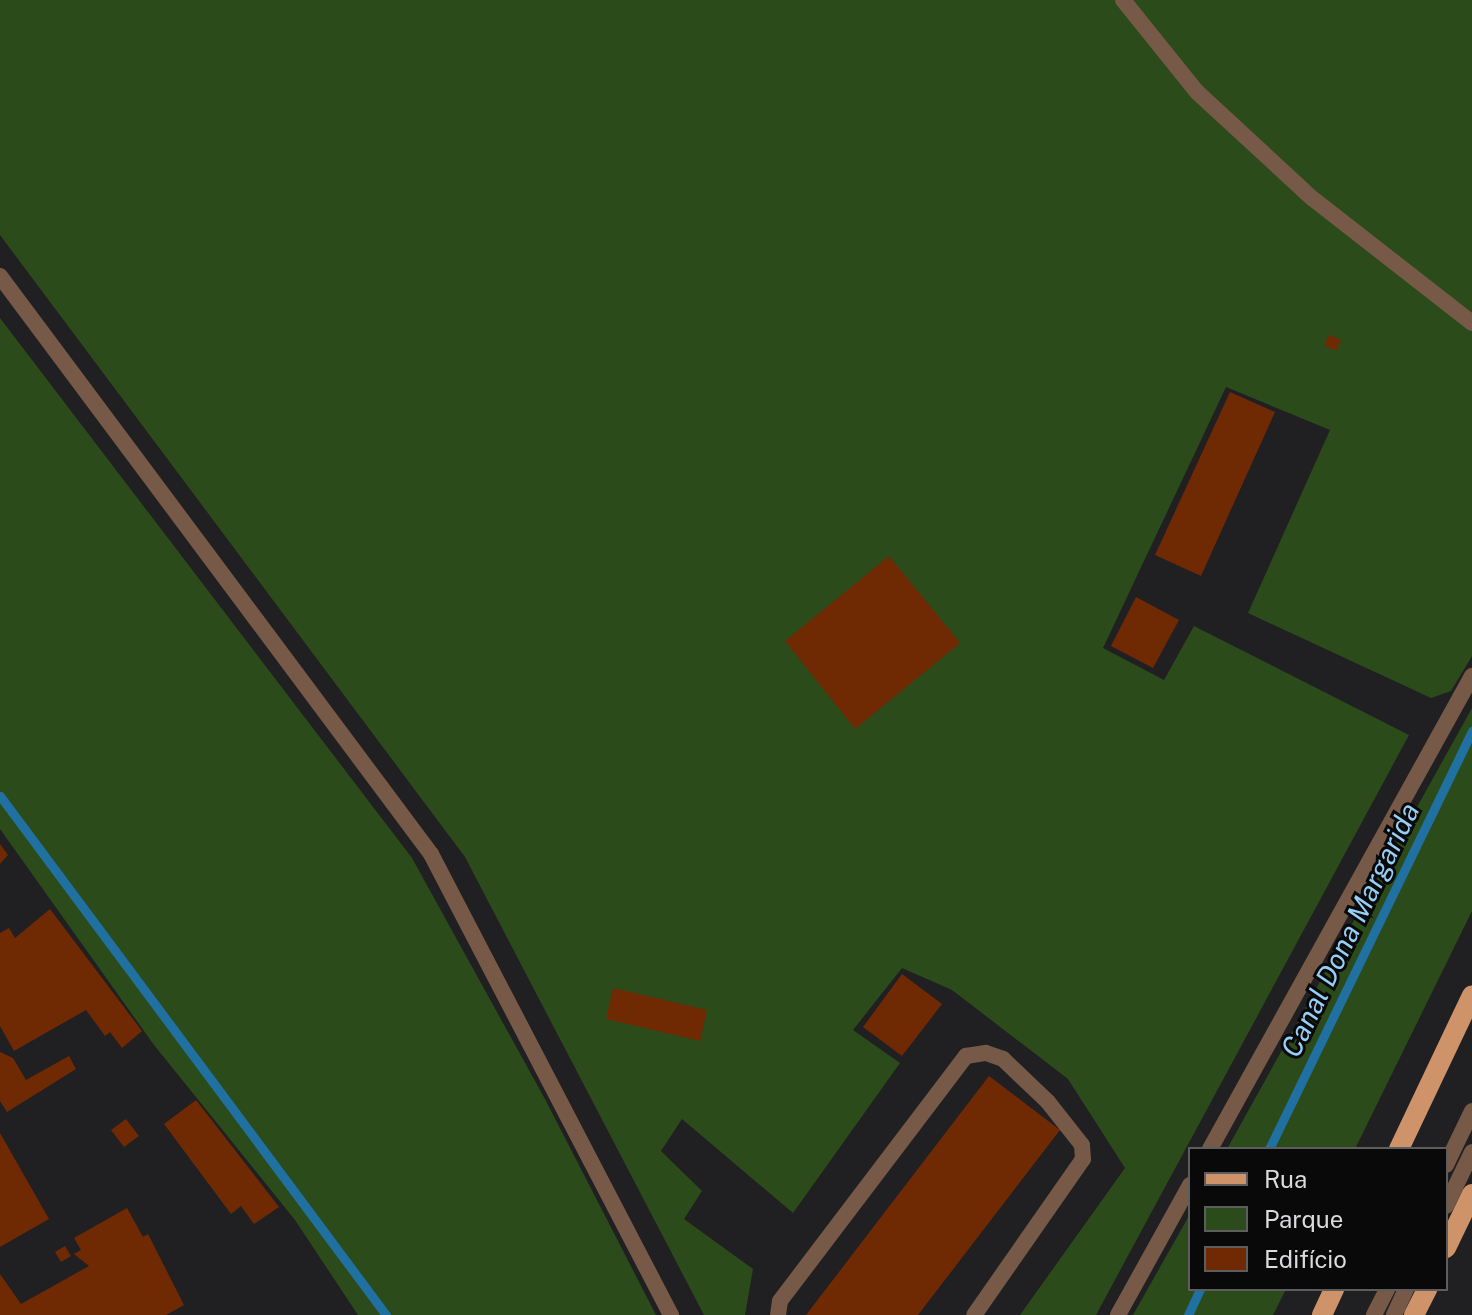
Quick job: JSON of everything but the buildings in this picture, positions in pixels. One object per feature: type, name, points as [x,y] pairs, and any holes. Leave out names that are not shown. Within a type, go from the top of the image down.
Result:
[{"type":"main road","points":[[1400,1147],[1472,995]]},
{"type":"main road","points":[[1448,1244],[1472,1194]]},
{"type":"main road","points":[[1322,1315],[1333,1291]]},
{"type":"main road","points":[[1414,1315],[1426,1291]]},
{"type":"lane","points":[[1123,0],[1197,92],[1266,156],[1419,286],[1472,323]]},
{"type":"lane","points":[[0,276],[431,854],[671,1315]]},
{"type":"lane","points":[[1211,1147],[1472,676]]},
{"type":"lane","points":[[778,1315],[780,1301],[966,1056],[986,1053],[1003,1059],[1048,1102],[1082,1145],[1083,1159],[974,1315]]},
{"type":"lane","points":[[1448,1161],[1472,1111]]},
{"type":"lane","points":[[1448,1202],[1472,1152]]},
{"type":"lane","points":[[1118,1315],[1188,1189]]},
{"type":"lane","points":[[1374,1315],[1386,1291]]},
{"type":"lane","points":[[1394,1315],[1405,1291]]},
{"type":"green space","points":[[0,0],[1472,0],[1472,656],[1451,691],[1431,698],[1248,613],[1330,430],[1226,387],[1103,648],[1164,680],[1194,626],[1409,735],[1096,1315],[1020,1315],[1125,1168],[1068,1079],[952,990],[902,968],[853,1030],[900,1063],[793,1213],[682,1119],[661,1151],[702,1191],[684,1219],[753,1269],[745,1315],[704,1315],[465,857],[0,235]]},
{"type":"green space","points":[[0,318],[412,858],[546,1101],[656,1315],[358,1315],[295,1220],[154,1045],[0,829]]},
{"type":"green space","points":[[1472,708],[1472,911],[1356,1147],[1228,1147]]},
{"type":"green space","points":[[1188,1218],[1188,1291],[1285,1291],[1273,1315],[1133,1315]]},
{"type":"waterway","name":"Canal Dona Margarida","points":[[1270,1147],[1472,731]]},
{"type":"waterway","points":[[0,796],[386,1315]]},
{"type":"waterway","name":"Canal Dona Margarida","points":[[1188,1315],[1199,1291]]}]
